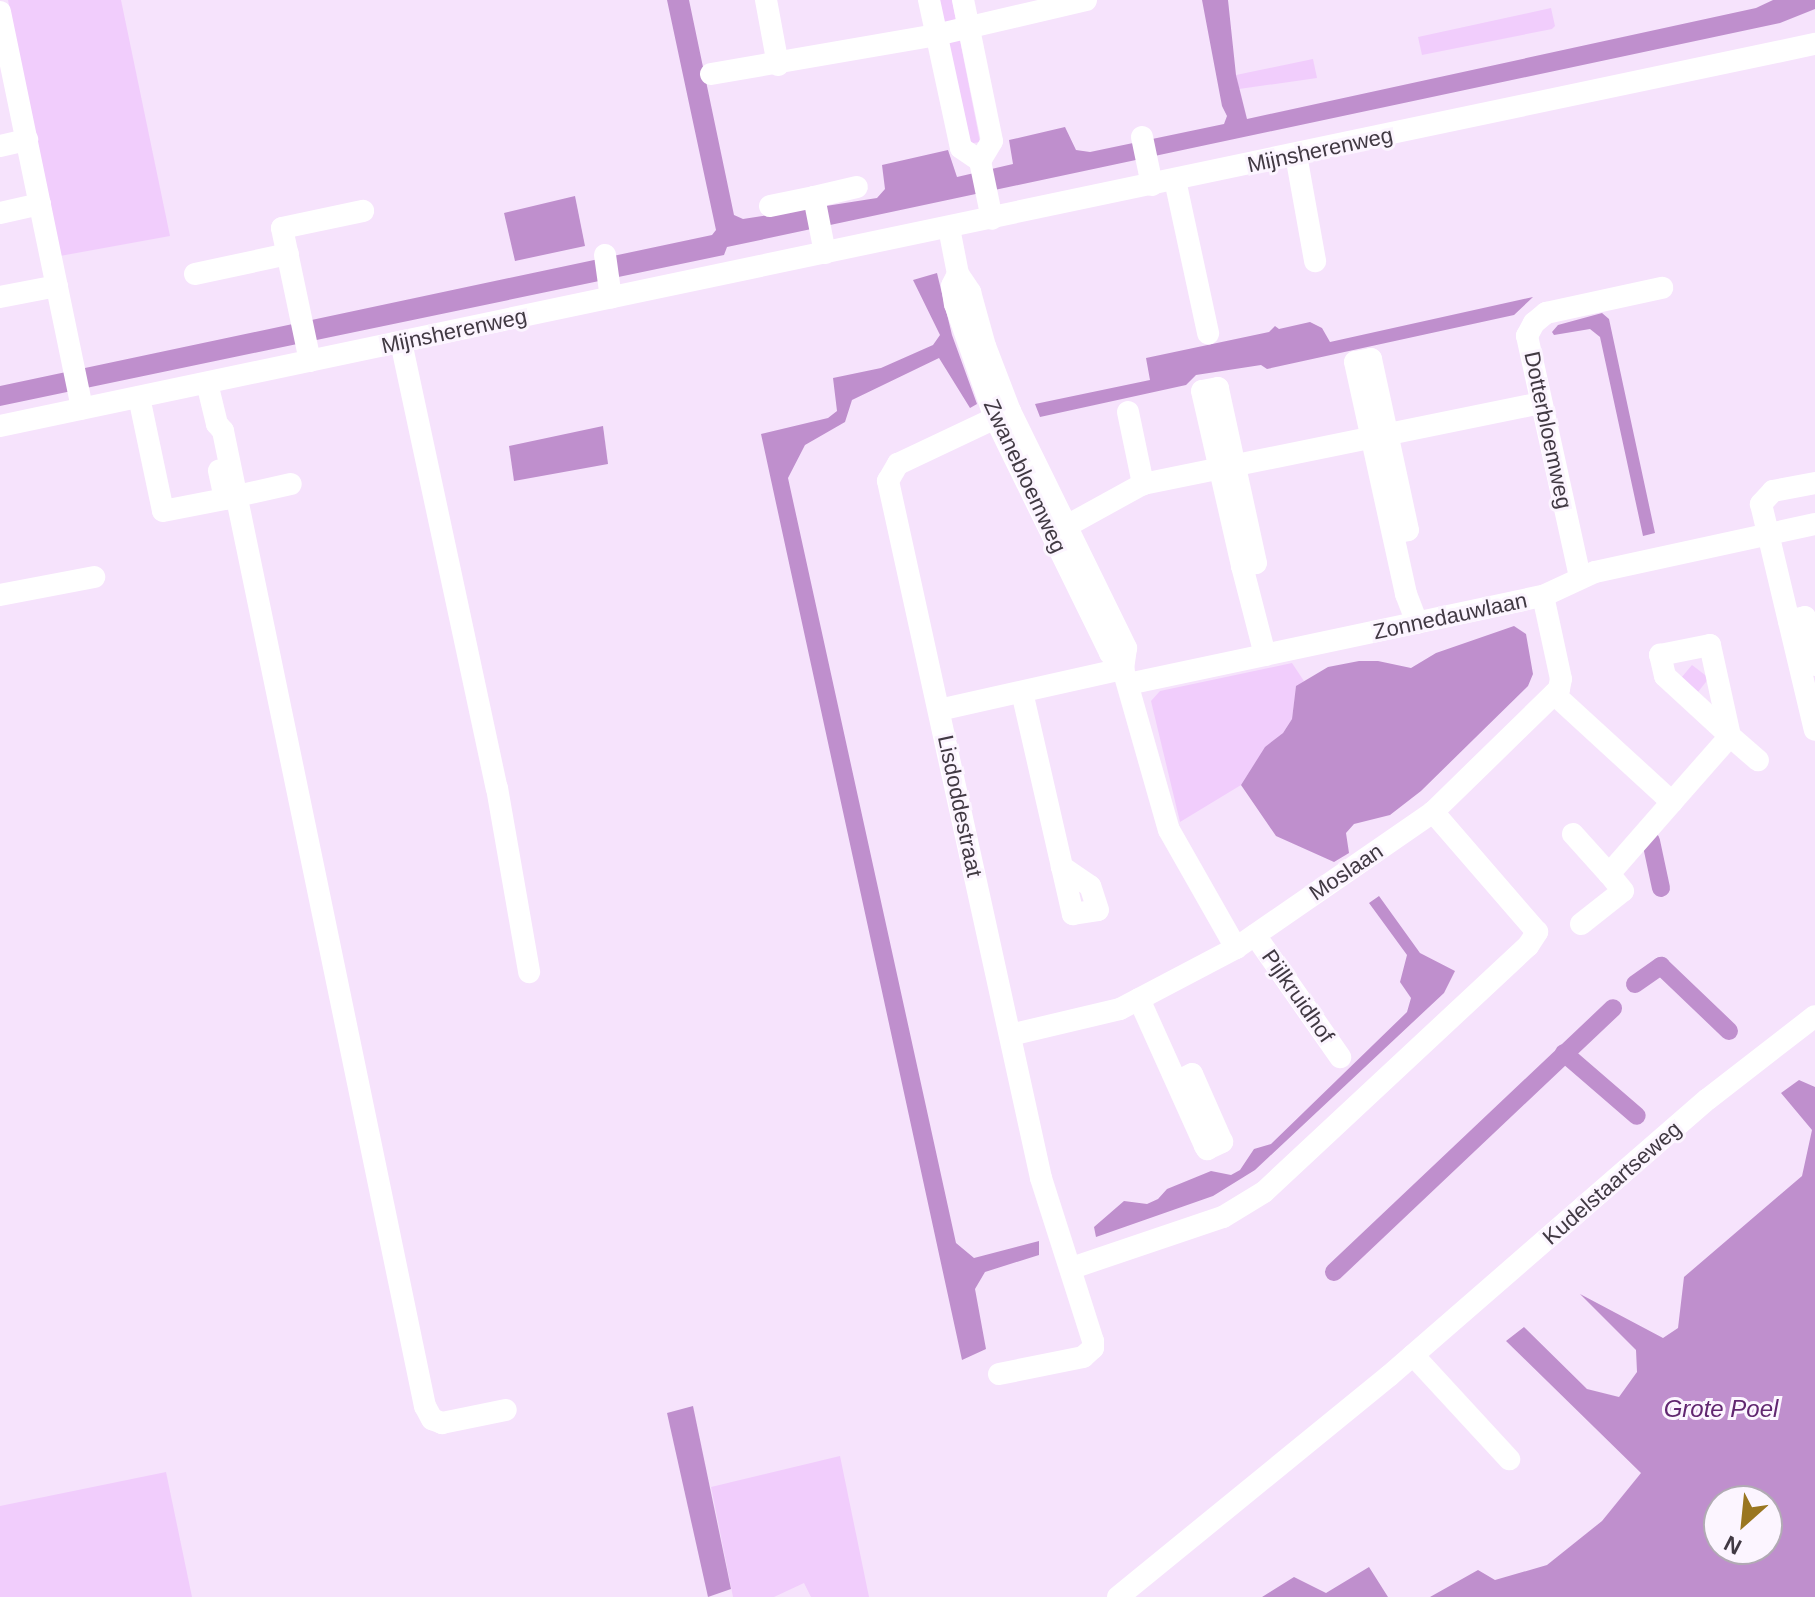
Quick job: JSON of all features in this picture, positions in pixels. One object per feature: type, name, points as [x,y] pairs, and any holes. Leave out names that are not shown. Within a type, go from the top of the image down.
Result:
[{"type":"street","points":[[766,0],[778,65]]},
{"type":"street","points":[[929,0],[961,148],[980,163],[990,211]]},
{"type":"street","points":[[963,0],[992,141],[980,163]]},
{"type":"street","points":[[711,74],[778,65],[936,35],[1086,0]]},
{"type":"street","points":[[0,12],[4,49],[27,140],[80,401]]},
{"type":"street","name":"Mijnsherenweg","points":[[0,426],[80,401],[139,397],[207,383],[401,342],[610,290],[823,246],[949,228],[990,211],[1150,175],[1175,180],[1815,44]]},
{"type":"street","points":[[1142,137],[1150,175]]},
{"type":"street","points":[[0,146],[27,140]]},
{"type":"street","points":[[1296,155],[1315,261]]},
{"type":"street","points":[[1175,180],[1208,333]]},
{"type":"street","points":[[770,206],[814,200],[857,187]]},
{"type":"street","points":[[814,200],[823,246]]},
{"type":"street","points":[[0,213],[40,204]]},
{"type":"street","points":[[310,361],[282,228],[363,211]]},
{"type":"street","name":"Zwanebloemweg","points":[[949,228],[958,274],[970,292],[1003,415],[1059,530],[1126,648],[1126,676],[1169,830],[1236,948]]},
{"type":"street","points":[[195,274],[288,254]]},
{"type":"street","points":[[605,255],[610,290]]},
{"type":"street","points":[[0,297],[57,286]]},
{"type":"street","name":"Dotterbloemweg","points":[[1580,577],[1527,336],[1534,323],[1546,313],[1662,288]]},
{"type":"street","points":[[401,342],[497,788],[529,972]]},
{"type":"street","points":[[207,383],[217,424],[223,431],[237,496],[425,1406],[432,1419],[442,1423],[506,1410]]},
{"type":"street","points":[[139,397],[163,511],[225,499],[212,433],[217,424]]},
{"type":"street","points":[[1059,530],[1143,484],[1541,403]]},
{"type":"street","points":[[1128,412],[1143,484]]},
{"type":"street","name":"Lisdoddestraat","points":[[999,1374],[1083,1357],[1093,1348],[1072,1268],[1041,1178],[888,481],[898,464],[1003,415]]},
{"type":"street","points":[[1379,436],[1393,533],[1406,594],[1417,623]]},
{"type":"street","points":[[1228,467],[1242,566],[1265,655]]},
{"type":"street","points":[[1815,483],[1773,491],[1761,504],[1815,730]]},
{"type":"street","points":[[237,496],[291,484]]},
{"type":"street","name":"Zonnedauwlaan","points":[[939,710],[1022,692],[1265,655],[1417,623],[1543,596],[1580,577],[1815,524]]},
{"type":"street","points":[[0,595],[94,577]]},
{"type":"street","points":[[1543,596],[1561,679],[1554,694],[1672,802]]},
{"type":"street","points":[[1789,621],[1805,617],[1815,665]]},
{"type":"street","points":[[1022,692],[1062,867]]},
{"type":"street","name":"Moslaan","points":[[1010,1035],[1120,1009],[1236,948],[1433,812],[1554,694]]},
{"type":"street","points":[[1609,874],[1730,736],[1758,760]]},
{"type":"street","points":[[1072,1268],[1223,1217],[1264,1192],[1528,946],[1537,932],[1433,812]]},
{"type":"street","points":[[1573,834],[1623,891],[1581,924]]},
{"type":"street","name":"Pijlkruidhof","points":[[1255,935],[1340,1057]]},
{"type":"street","points":[[1139,999],[1178,1081]]},
{"type":"street","name":"Kudelstaartseweg","points":[[1118,1597],[1413,1355],[1708,1099],[1815,1016]]},
{"type":"street","points":[[1413,1355],[1509,1459]]},
{"type":"shaded area","points":[[8,0],[121,0],[170,236],[60,256]]},
{"type":"shaded area","points":[[938,0],[952,0],[980,142],[967,144]]},
{"type":"shaded area","points":[[1551,8],[1555,26],[1552,29],[1422,55],[1418,37]]},
{"type":"shaded area","points":[[1313,59],[1317,78],[1239,89],[1236,75]]},
{"type":"shaded area","points":[[1292,663],[1304,681],[1296,687],[1292,719],[1283,733],[1265,748],[1241,785],[1180,822],[1151,701],[1160,691]]},
{"type":"shaded area","points":[[1692,665],[1709,678],[1698,692],[1681,678]]},
{"type":"shaded area","points":[[840,1456],[869,1597],[811,1597],[804,1583],[774,1597],[733,1597],[711,1487]]},
{"type":"shaded area","points":[[166,1472],[192,1597],[0,1597],[0,1506]]},
{"type":"water","points":[[667,0],[689,0],[734,215],[743,219],[877,198],[885,189],[882,165],[948,150],[957,177],[1013,164],[1009,140],[1065,127],[1076,150],[1090,152],[1224,124],[1227,116],[1222,106],[1202,0],[1228,0],[1236,75],[1247,119],[1756,8],[1773,0],[1815,0],[1815,9],[1780,23],[727,247],[724,255],[0,406],[0,386],[712,235],[716,230]]},
{"type":"water","points":[[575,196],[585,246],[515,261],[504,213]]},
{"type":"water","points":[[937,273],[952,335],[977,404],[970,408],[939,358],[852,400],[845,422],[805,445],[788,478],[956,1243],[974,1258],[1039,1241],[1039,1255],[985,1272],[975,1289],[986,1349],[962,1360],[761,434],[828,418],[837,411],[833,378],[881,368],[933,345],[940,335],[913,280]]},
{"type":"water","points":[[1533,297],[1514,315],[1267,369],[1261,365],[1196,375],[1186,385],[1040,417],[1035,404],[1150,380],[1146,358],[1269,332],[1275,326],[1279,329],[1310,322],[1322,328],[1330,342]]},
{"type":"water","points":[[1602,313],[1609,319],[1655,533],[1643,536],[1600,337],[1590,329],[1554,335],[1552,332],[1558,325]]},
{"type":"water","points":[[603,426],[608,464],[514,481],[509,446]]},
{"type":"water","points":[[1514,626],[1526,634],[1533,674],[1528,686],[1421,791],[1390,815],[1354,824],[1346,833],[1349,853],[1334,862],[1276,836],[1241,785],[1265,747],[1283,733],[1292,719],[1296,686],[1328,667],[1359,661],[1378,661],[1411,668],[1436,653]]},
{"type":"water","points":[[1379,896],[1420,953],[1455,971],[1444,993],[1255,1170],[1213,1196],[1096,1237],[1094,1227],[1124,1201],[1147,1204],[1158,1199],[1167,1189],[1211,1171],[1231,1175],[1240,1170],[1254,1149],[1271,1144],[1407,1012],[1411,998],[1400,982],[1407,955],[1369,903]]},
{"type":"water","name":"Grote Poel","points":[[1799,1080],[1815,1087],[1815,1597],[1430,1597],[1478,1570],[1495,1580],[1547,1565],[1602,1521],[1641,1473],[1506,1341],[1524,1327],[1587,1389],[1619,1397],[1637,1372],[1636,1350],[1580,1294],[1663,1338],[1678,1328],[1684,1277],[1802,1176],[1812,1130],[1781,1093]]},
{"type":"water","points":[[693,1406],[731,1589],[708,1597],[667,1413]]},
{"type":"water","points":[[1369,1567],[1388,1597],[1262,1597],[1294,1577],[1326,1593]]},
{"type":"waterway","points":[[1651,841],[1661,888]]},
{"type":"waterway","points":[[1635,984],[1661,966],[1729,1031]]},
{"type":"waterway","points":[[1334,1272],[1613,1008]]},
{"type":"waterway","points":[[1564,1053],[1637,1116]]}]
